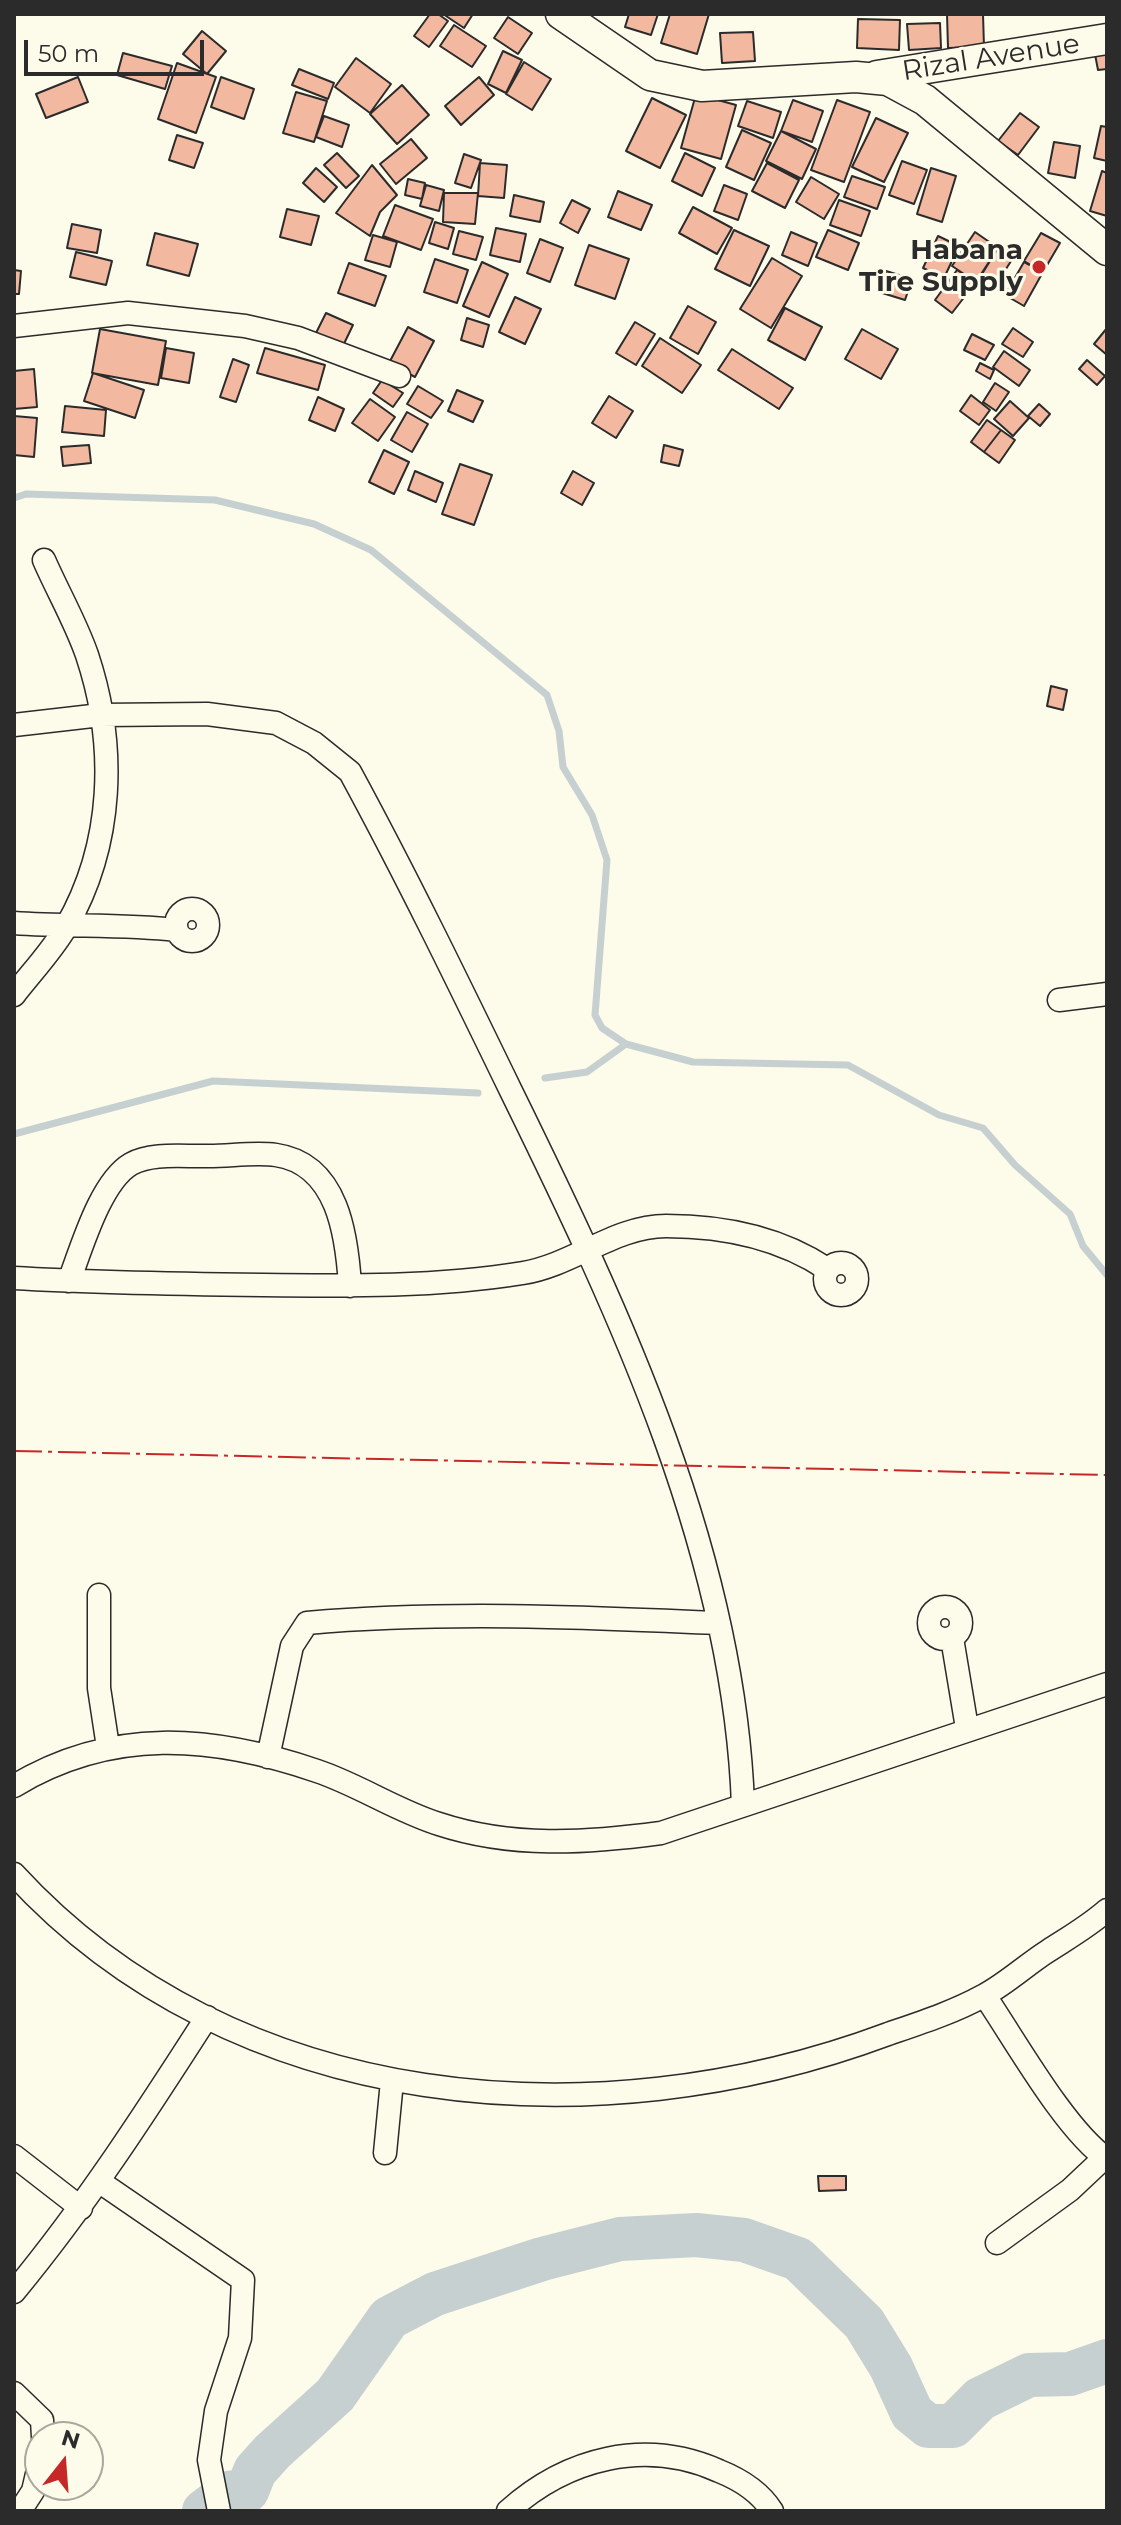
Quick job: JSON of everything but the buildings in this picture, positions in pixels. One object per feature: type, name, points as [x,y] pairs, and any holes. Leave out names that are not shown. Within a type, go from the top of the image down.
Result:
[{"type":"main road","name":"Rizal Avenue","points":[[561,14],[650,75],[702,86],[875,76],[1107,39]]},
{"type":"main road","points":[[942,116],[950,85],[967,61]]},
{"type":"main road","points":[[875,76],[913,93],[1107,250]]},
{"type":"street","points":[[14,326],[128,313],[245,326],[298,338],[399,376]]},
{"type":"street","points":[[14,995],[66,928],[96,860],[108,790],[101,715],[87,655],[44,560]]},
{"type":"street","points":[[14,725],[101,715],[207,714],[276,723],[314,743],[350,772],[588,1249],[662,1433],[695,1532],[717,1623],[741,1746],[743,1805]]},
{"type":"street","points":[[14,923],[66,928],[99,924],[176,930]]},
{"type":"street","points":[[1059,1000],[1107,994]]},
{"type":"street","points":[[69,1281],[90,1224],[112,1183],[130,1164],[152,1158],[275,1155],[303,1162],[330,1191],[347,1240],[350,1286]]},
{"type":"street","points":[[14,1278],[394,1287],[527,1273],[623,1233],[662,1226],[717,1228],[797,1249],[827,1269]]},
{"type":"street","points":[[99,1595],[99,1688],[108,1747]]},
{"type":"street","points":[[268,1757],[292,1646],[307,1623],[391,1616],[521,1614],[717,1623]]},
{"type":"street","points":[[952,1638],[967,1728]]},
{"type":"street","points":[[14,1786],[50,1765],[108,1747],[178,1742],[239,1749],[318,1771],[439,1825],[530,1842],[594,1842],[661,1833],[967,1728],[1107,1684]]},
{"type":"street","points":[[14,1874],[41,1904],[139,1982],[244,2036],[313,2061],[392,2081],[497,2095],[626,2092],[739,2078],[831,2055],[985,1996],[1107,1910]]},
{"type":"street","points":[[985,1996],[1041,2082],[1105,2159],[1070,2190],[997,2243]]},
{"type":"street","points":[[14,2292],[100,2182],[207,2017]]},
{"type":"street","points":[[385,2153],[392,2081]]},
{"type":"street","points":[[14,2156],[81,2208]]},
{"type":"street","points":[[100,2182],[243,2280],[240,2338],[216,2411],[209,2460],[219,2508]]},
{"type":"street","points":[[14,2393],[42,2421]]},
{"type":"street","points":[[508,2511],[565,2472],[594,2460],[661,2453],[700,2462],[736,2478],[766,2502],[772,2511]]},
{"type":"waterway","points":[[14,498],[26,494],[215,500],[314,524],[371,550],[547,695],[559,731],[563,767],[592,815],[607,860],[595,1015],[602,1028],[626,1044],[693,1062],[848,1065],[939,1115],[983,1128],[1015,1165],[1070,1214],[1083,1246],[1107,1275]]},
{"type":"waterway","points":[[545,1078],[587,1072],[626,1044]]},
{"type":"waterway","points":[[14,1134],[213,1081],[478,1093]]},
{"type":"waterway","points":[[204,2511],[228,2493],[247,2491],[255,2471],[272,2452],[335,2395],[389,2318],[435,2294],[542,2259],[620,2239],[696,2235],[744,2240],[798,2259],[864,2323],[891,2367],[912,2413],[928,2426],[953,2426],[980,2399],[1029,2375],[1070,2374],[1107,2361]]},
{"type":"power","points":[[14,1451],[1107,1475]]},
{"type":"place","name":"Habana Tire Supply","points":[[1039,267]]}]
